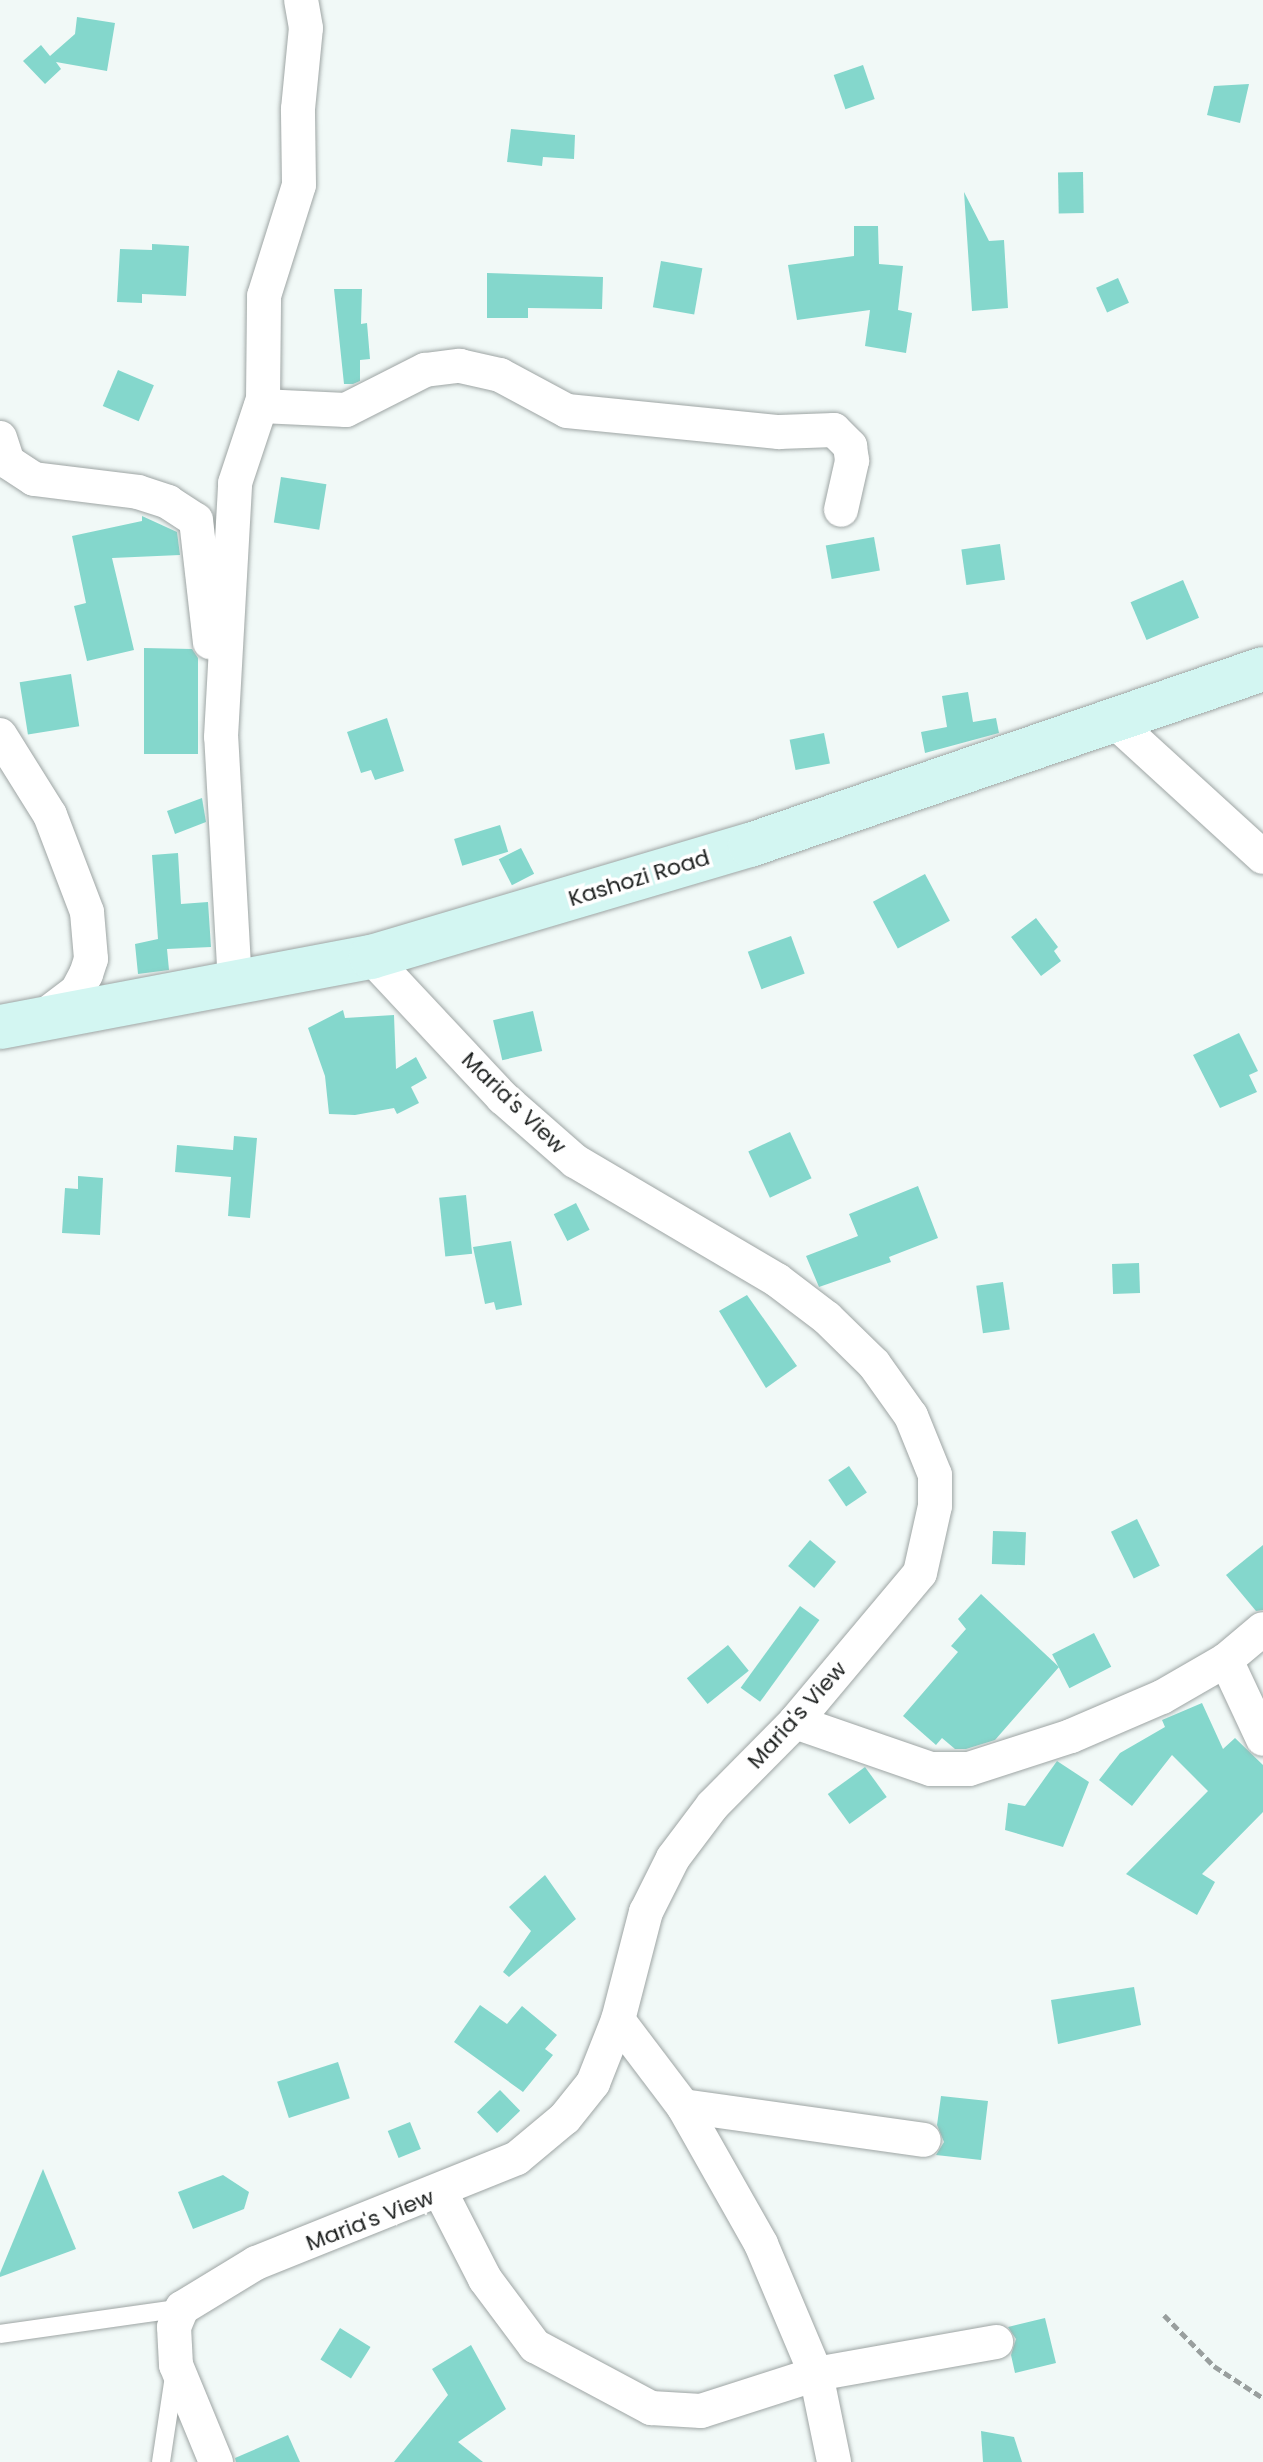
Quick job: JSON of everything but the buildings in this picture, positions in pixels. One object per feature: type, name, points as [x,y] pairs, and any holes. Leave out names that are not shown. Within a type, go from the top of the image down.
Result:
[{"type":"main road","name":"Kashozi Road","points":[[20,1023],[371,957],[750,845],[1263,669]]},
{"type":"street","points":[[221,737],[235,483],[261,406],[264,296],[299,185],[298,109],[306,28],[301,0]]},
{"type":"street","points":[[261,406],[346,410],[425,370],[460,366],[500,375],[549,406],[567,411],[779,432],[834,430],[850,446],[852,461],[841,510]]},
{"type":"street","points":[[0,438],[8,462],[34,479],[138,492],[168,502],[196,520],[221,737],[235,984]]},
{"type":"street","points":[[1113,720],[1263,857]]},
{"type":"street","points":[[0,735],[50,815],[87,912],[91,959],[77,991],[20,1023]]},
{"type":"street","name":"Maria's View","points":[[182,2308],[256,2263],[441,2193],[517,2158],[565,2118],[593,2083],[618,2020],[646,1912],[673,1858],[713,1805],[795,1722],[920,1573],[925,1560],[935,1475],[911,1416],[874,1364],[827,1318],[777,1280],[575,1161],[540,1132],[371,957]]},
{"type":"street","points":[[795,1722],[931,1769],[969,1769],[1071,1736],[1162,1697],[1226,1660],[1263,1629]]},
{"type":"street","points":[[1226,1660],[1263,1739]]},
{"type":"street","points":[[618,2020],[683,2106],[761,2244],[816,2374],[834,2462]]},
{"type":"street","points":[[683,2106],[924,2140]]},
{"type":"street","points":[[441,2193],[485,2279],[535,2346],[651,2408],[701,2411],[816,2374],[996,2342]]},
{"type":"street","points":[[182,2308],[174,2327],[176,2365],[216,2462]]},
{"type":"lane","points":[[0,2334],[182,2308]]},
{"type":"lane","points":[[161,2462],[176,2365]]},
{"type":"path","points":[[1164,2315],[1214,2366],[1263,2398]]}]
